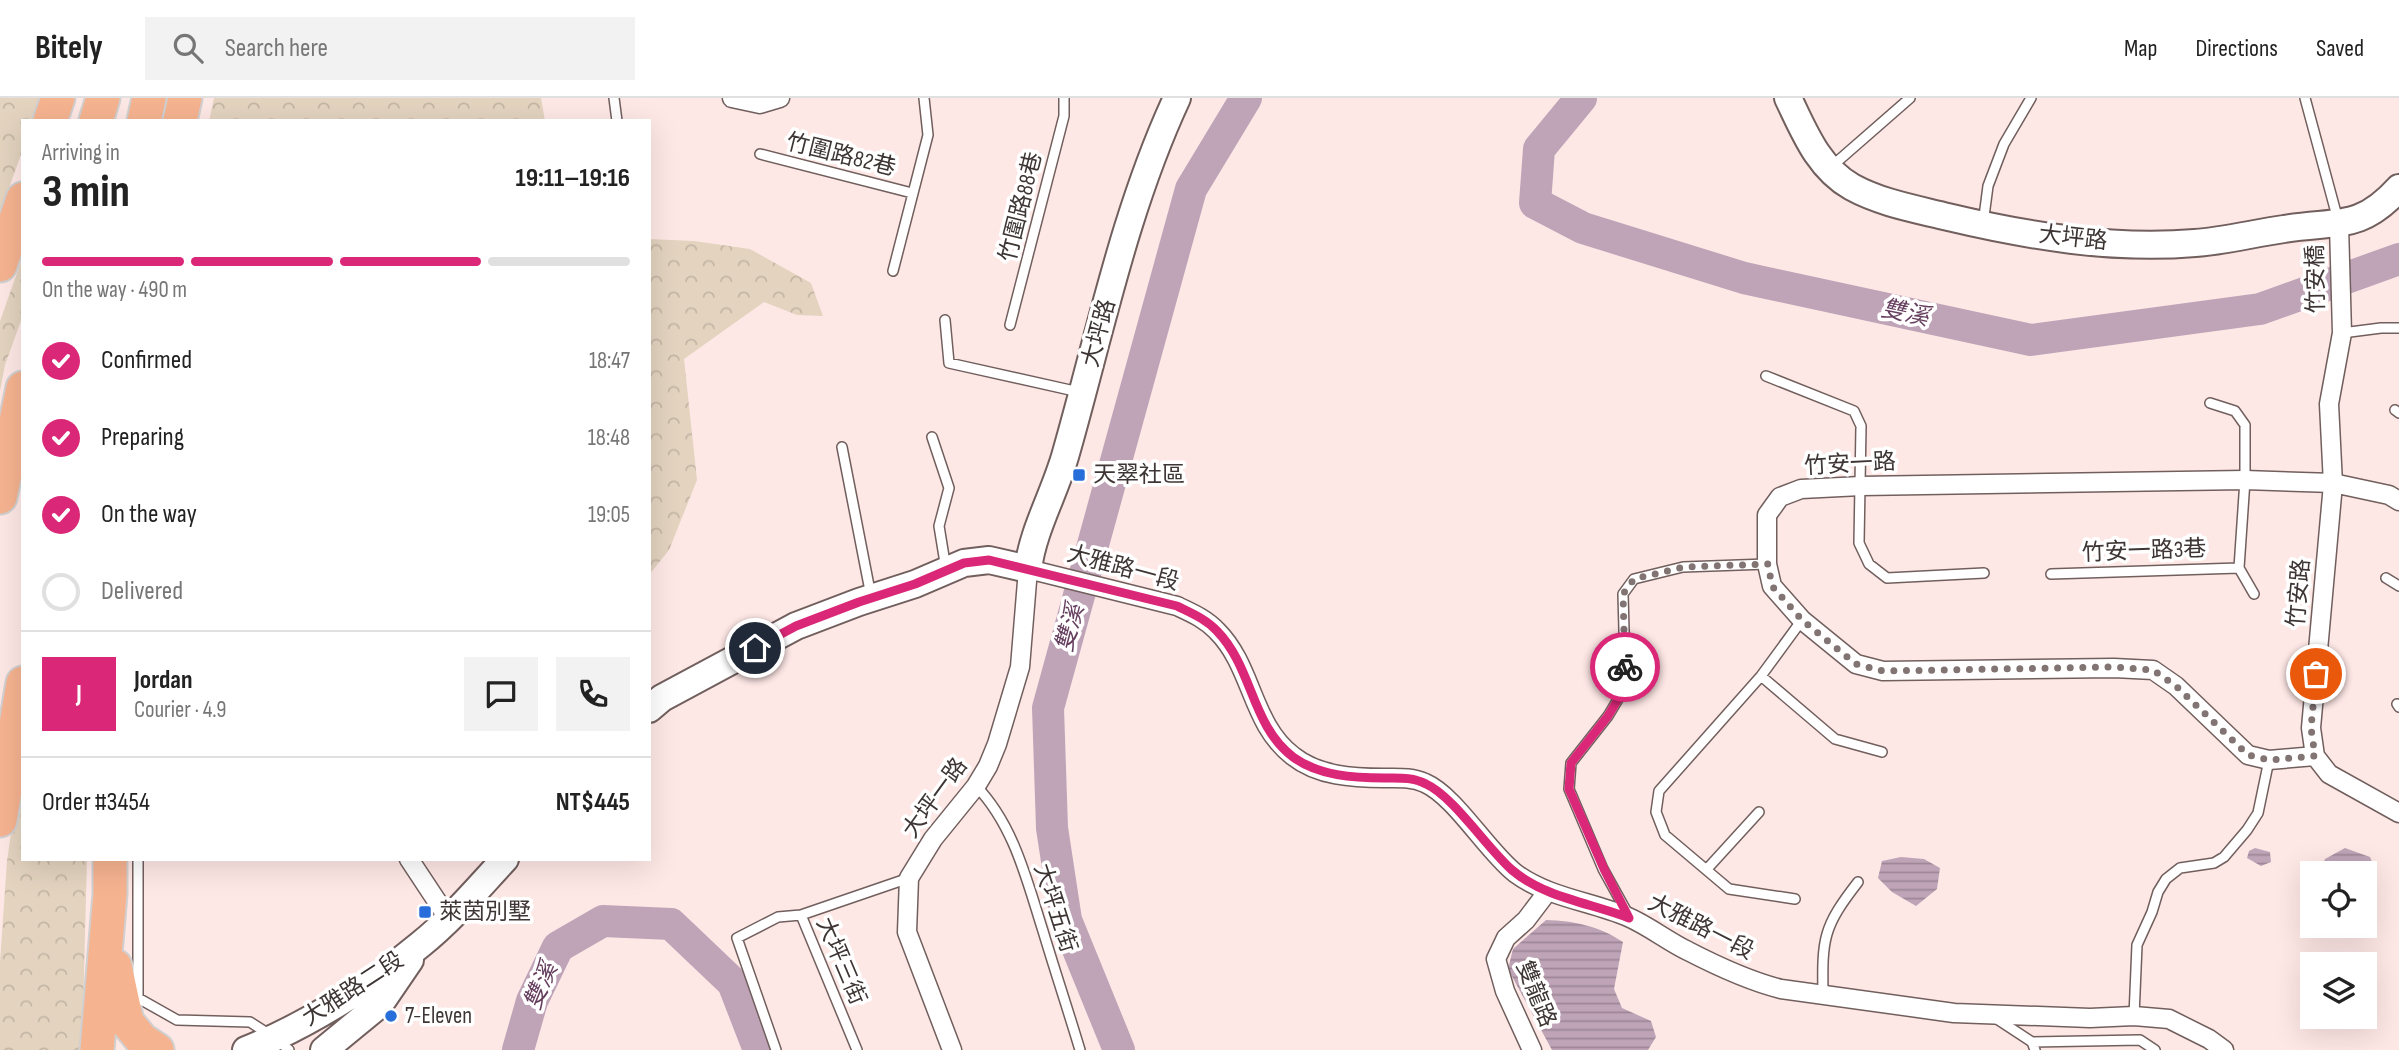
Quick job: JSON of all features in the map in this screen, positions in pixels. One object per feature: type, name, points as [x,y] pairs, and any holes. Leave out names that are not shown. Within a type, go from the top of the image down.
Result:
[{"type":"highway","points":[[51,119],[58,98]]},
{"type":"highway","points":[[97,119],[103,98]]},
{"type":"highway","points":[[144,119],[149,98]]},
{"type":"highway","points":[[181,119],[186,98]]},
{"type":"highway","points":[[0,265],[21,205]]},
{"type":"highway","points":[[0,497],[21,397]]},
{"type":"highway","points":[[0,820],[21,695]]},
{"type":"highway","points":[[110,861],[116,972],[127,1022],[142,1040],[157,1050]]},
{"type":"highway","points":[[97,1050],[110,894]]},
{"type":"street","points":[[732,98],[760,104],[780,98]]},
{"type":"street","name":"大坪路","points":[[1038,572],[1031,547],[1065,458],[1124,236],[1158,140],[1177,98]]},
{"type":"street","name":"大坪路","points":[[1789,98],[1814,150],[1829,168],[1851,186],[1910,208],[2007,231],[2102,242],[2196,243],[2289,228],[2351,222],[2374,212],[2399,188]]},
{"type":"street","name":"竹安橋","points":[[2339,225],[2342,333]]},
{"type":"street","name":"竹安路","points":[[2315,756],[2311,728],[2333,483],[2329,404],[2342,333]]},
{"type":"street","name":"竹安一路","points":[[2315,756],[2269,760],[2248,755],[2176,686],[2153,670],[2115,667],[1883,671],[1856,664],[1802,620],[1772,586],[1768,564],[1767,515],[1780,496],[1801,489],[1861,486],[2245,480],[2333,483],[2389,495],[2399,500]]},
{"type":"street","points":[[651,707],[662,698],[796,626],[915,584],[964,563],[989,560],[1038,572]]},
{"type":"street","name":"大雅路一段","points":[[1038,572],[1177,606],[1199,617],[1217,631],[1232,649],[1264,724],[1277,742],[1294,758],[1316,769],[1340,776],[1408,778],[1428,784],[1514,872],[1548,891],[1629,918],[1687,951],[1760,984],[1954,1013],[2169,1019],[2209,1039],[2224,1050]]},
{"type":"street","name":"大坪一路","points":[[909,878],[947,819],[976,786],[988,766],[1020,667],[1038,572]]},
{"type":"street","points":[[2315,756],[2329,774],[2399,813]]},
{"type":"street","points":[[410,861],[448,918]]},
{"type":"street","name":"大雅路二段","points":[[246,1050],[282,1044],[421,944],[503,861]]},
{"type":"street","points":[[909,878],[907,932],[952,1050]]},
{"type":"street","name":"雙龍路","points":[[1532,1050],[1505,991],[1496,959],[1506,938],[1526,920],[1548,891]]},
{"type":"street","name":"大雅路二段","points":[[324,1050],[380,1003],[421,944]]},
{"type":"lane","points":[[614,98],[617,119]]},
{"type":"lane","name":"竹圍路82巷","points":[[893,271],[928,135],[923,98]]},
{"type":"lane","name":"竹圍路88巷","points":[[1010,325],[1064,116],[1064,98]]},
{"type":"lane","points":[[1829,168],[1910,98]]},
{"type":"lane","points":[[1982,225],[1988,186],[2004,144],[2031,98]]},
{"type":"lane","points":[[2305,98],[2339,225]]},
{"type":"lane","name":"竹圍路82巷","points":[[760,154],[912,193]]},
{"type":"lane","points":[[945,320],[949,363],[1083,393]]},
{"type":"lane","points":[[2342,333],[2399,328]]},
{"type":"lane","points":[[1766,376],[1854,411],[1861,426],[1860,543],[1869,564],[1887,578],[1984,573]]},
{"type":"lane","name":"竹安一路3巷","points":[[2210,403],[2235,411],[2245,425],[2245,480],[2239,568],[2254,594]]},
{"type":"lane","points":[[932,437],[948,488],[939,526],[946,571]]},
{"type":"lane","points":[[842,447],[872,598]]},
{"type":"lane","points":[[1629,918],[1569,789],[1571,763],[1608,716],[1623,691],[1623,594],[1634,579],[1684,567],[1768,564]]},
{"type":"lane","name":"竹安一路3巷","points":[[2051,574],[2239,568]]},
{"type":"lane","points":[[2386,578],[2399,586]]},
{"type":"lane","points":[[1795,899],[1729,889],[1665,835],[1656,812],[1659,791],[1761,676],[1802,620]]},
{"type":"lane","points":[[1761,676],[1835,739],[1882,752]]},
{"type":"lane","points":[[2134,1016],[2137,945],[2158,892],[2166,879],[2180,868],[2214,863],[2224,857],[2247,830],[2259,813],[2269,760]]},
{"type":"lane","name":"大坪五街","points":[[976,786],[992,802],[1007,827],[1028,881],[1080,1050]]},
{"type":"lane","points":[[1707,870],[1759,812]]},
{"type":"lane","points":[[138,861],[138,998],[177,1020],[250,1022],[282,1044]]},
{"type":"lane","name":"大坪三街","points":[[857,1050],[801,915],[909,878]]},
{"type":"lane","points":[[1823,995],[1826,932],[1838,909],[1858,882]]},
{"type":"lane","points":[[776,1050],[737,938],[778,916],[801,915]]},
{"type":"lane","points":[[1989,1014],[2033,1046],[2140,1040],[2155,1050]]},
{"type":"green space","points":[[0,98],[41,98],[34,119],[21,119],[21,155],[0,213]]},
{"type":"green space","points":[[214,98],[541,98],[545,119],[209,119]]},
{"type":"green space","points":[[651,239],[694,241],[750,249],[811,283],[823,316],[797,315],[764,302],[684,359],[697,480],[669,550],[651,572]]},
{"type":"green space","points":[[21,262],[21,321],[5,365],[0,391],[0,321]]},
{"type":"green space","points":[[21,765],[21,861],[87,861],[82,1050],[0,1050],[0,962],[7,861]]},
{"type":"shaded area","points":[[2255,848],[2270,852],[2271,862],[2261,866],[2247,858],[2249,851]]},
{"type":"shaded area","points":[[2345,848],[2370,857],[2372,861],[2324,861]]},
{"type":"shaded area","points":[[1901,857],[1924,859],[1940,868],[1937,889],[1916,906],[1892,892],[1878,878],[1882,861]]},
{"type":"shaded area","points":[[1546,920],[1586,925],[1623,942],[1614,989],[1622,1008],[1651,1021],[1656,1037],[1648,1050],[1552,1050],[1508,969],[1513,949]]},
{"type":"waterway","name":"雙溪","points":[[1119,1050],[1066,920],[1052,828],[1048,708],[1191,189],[1246,98]]},
{"type":"waterway","name":"雙溪","points":[[1581,98],[1539,149],[1535,203],[1583,228],[1744,278],[2031,340],[2260,309],[2399,259]]},
{"type":"waterway","name":"雙溪","points":[[518,1050],[532,1001],[558,947],[603,921],[671,924],[733,983],[759,1050]]},
{"type":"way so far","points":[[1625,667],[1623,594],[1634,579],[1684,567],[1768,564],[1772,586],[1802,620],[1856,664],[1883,671],[2115,667],[2153,670],[2176,686],[2248,755],[2269,760],[2315,756],[2311,728],[2316,674]]},
{"type":"place","name":"天翠社區","points":[[1079,475]]},
{"type":"place","name":"萊茵別墅","points":[[425,912]]},
{"type":"place","name":"7-Eleven","points":[[391,1016]]},
{"type":"route","points":[[755,648],[796,626],[859,602],[915,584],[964,563],[989,560],[1177,606],[1199,617],[1217,631],[1232,649],[1264,724],[1277,742],[1294,758],[1316,769],[1340,776],[1408,778],[1428,784],[1514,872],[1558,895],[1629,918],[1581,820],[1569,789],[1571,763],[1608,716],[1623,691],[1625,667]]}]
